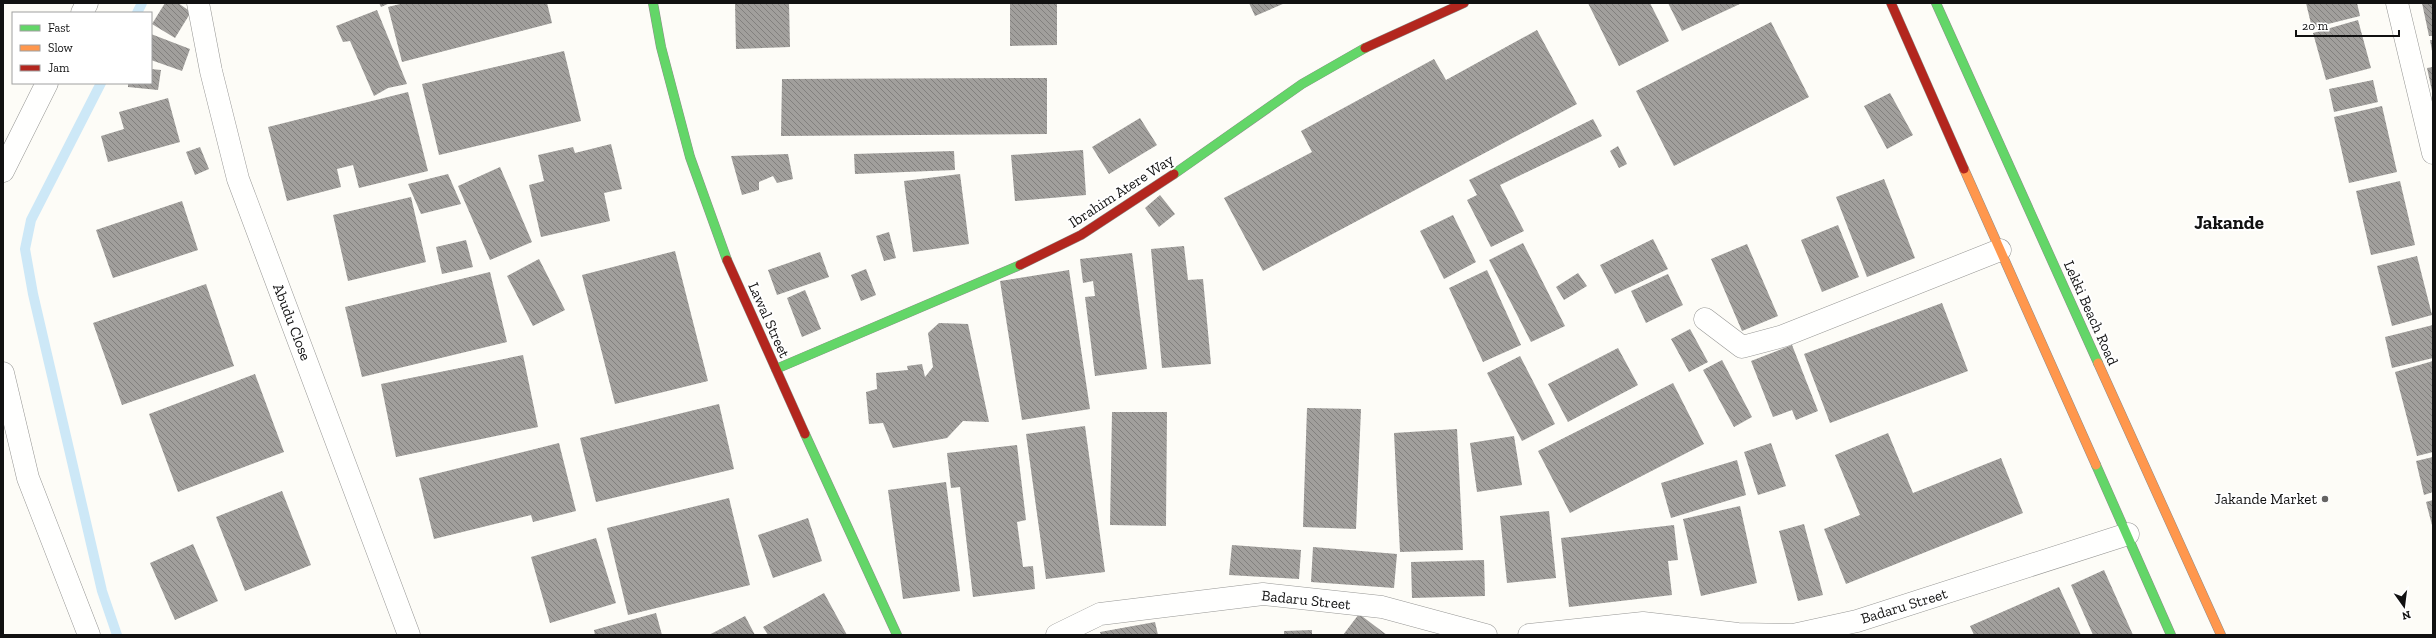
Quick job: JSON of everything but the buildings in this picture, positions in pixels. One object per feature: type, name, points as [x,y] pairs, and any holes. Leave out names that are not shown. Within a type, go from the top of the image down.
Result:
[{"type":"street","points":[[82,12],[87,3]]},
{"type":"street","name":"Abudu Close","points":[[198,3],[211,71],[238,179],[410,635]]},
{"type":"street","name":"Lawal Street","points":[[653,3],[661,47],[690,157],[731,271],[897,635]]},
{"type":"street","name":"Ibrahim Atere Way","points":[[776,368],[1003,274],[1081,235],[1163,182],[1302,84],[1378,41],[1464,3]]},
{"type":"street","points":[[1892,3],[2000,250],[2128,534],[2171,635]]},
{"type":"street","name":"Lekki Beach Road","points":[[1936,3],[2221,635]]},
{"type":"street","points":[[2397,3],[2433,154]]},
{"type":"street","points":[[3,171],[46,84]]},
{"type":"street","points":[[1705,319],[1742,347],[1784,336],[2000,250]]},
{"type":"street","points":[[3,373],[28,478],[89,635]]},
{"type":"street","name":"Badaru Street","points":[[1529,635],[1644,623],[1738,634],[1794,635],[1857,621],[2128,534]]},
{"type":"street","name":"Badaru Street","points":[[1058,635],[1100,614],[1263,594],[1382,608],[1486,635]]},
{"type":"waterway","points":[[138,12],[142,3]]},
{"type":"waterway","points":[[100,84],[31,220],[25,249],[33,294],[102,591],[117,635]]},
{"type":"traffic: fast","points":[[653,3],[661,47],[690,157],[727,260]]},
{"type":"traffic: fast","points":[[1936,3],[2098,363]]},
{"type":"traffic: fast","points":[[1174,174],[1302,84],[1365,48]]},
{"type":"traffic: fast","points":[[776,369],[1020,265]]},
{"type":"traffic: fast","points":[[805,434],[897,635]]},
{"type":"traffic: fast","points":[[2096,465],[2171,635]]},
{"type":"traffic: slow","points":[[1964,169],[2096,465]]},
{"type":"traffic: slow","points":[[2098,363],[2221,635]]},
{"type":"traffic: jam","points":[[1365,48],[1464,3]]},
{"type":"traffic: jam","points":[[1891,3],[1964,169]]},
{"type":"traffic: jam","points":[[1020,265],[1081,235],[1174,174]]},
{"type":"traffic: jam","points":[[727,260],[805,434]]},
{"type":"place","name":"Jakande Market","points":[[2325,499]]},
{"type":"district","name":"Jakande","points":[[2229,222]]}]
